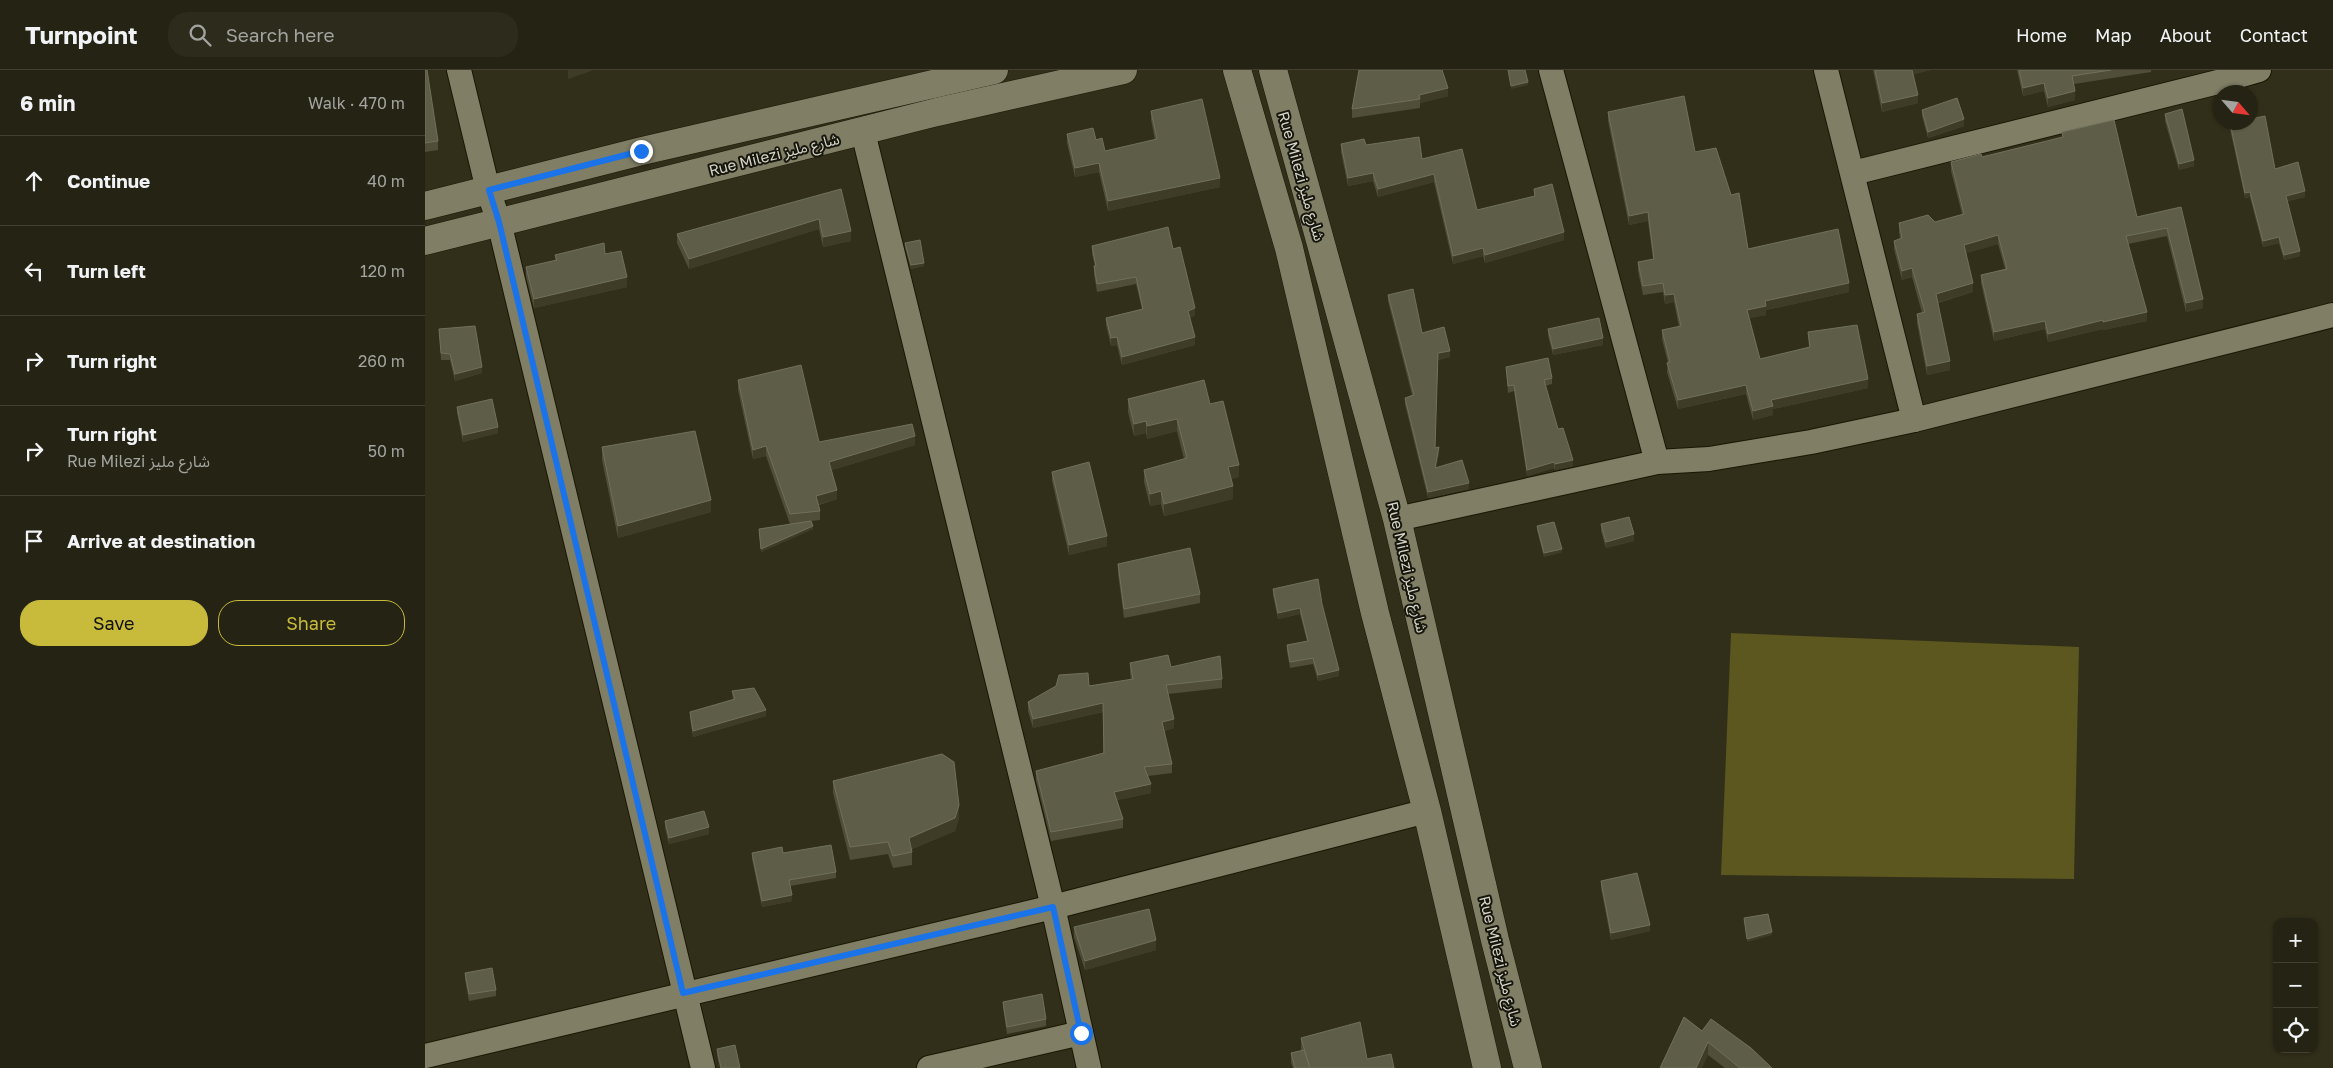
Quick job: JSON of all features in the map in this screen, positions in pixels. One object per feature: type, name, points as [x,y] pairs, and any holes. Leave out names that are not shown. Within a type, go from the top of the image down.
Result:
[{"type":"street","points":[[459,70],[489,190],[499,222],[683,993],[703,1068]]},
{"type":"street","name":"Rue Milezi شارع مليز","points":[[425,206],[641,151],[994,70]]},
{"type":"street","name":"Rue Milezi شارع مليز","points":[[425,241],[937,112],[1123,70]]},
{"type":"street","points":[[1237,70],[1289,248],[1373,604],[1427,811],[1487,1068]]},
{"type":"street","name":"Rue Milezi شارع مليز","points":[[1273,70],[1397,519],[1495,940],[1528,1068]]},
{"type":"street","points":[[1551,70],[1657,462]]},
{"type":"street","points":[[1826,70],[1914,420]]},
{"type":"street","points":[[1853,173],[2218,82],[2259,70]]},
{"type":"street","points":[[863,132],[1053,907],[1089,1068]]},
{"type":"street","points":[[1397,519],[1657,462],[1728,456],[1811,442],[1914,420],[2333,315]]},
{"type":"street","points":[[425,1056],[683,993],[1053,907],[1427,811]]},
{"type":"street","points":[[929,1068],[1081,1033]]},
{"type":"shaded area","points":[[1731,633],[2079,647],[2074,879],[1721,875]]},
{"type":"building","points":[[425,70],[427,70],[438,141],[425,143]]},
{"type":"building","points":[[1359,70],[1442,70],[1448,88],[1419,95],[1420,99],[1352,109]]},
{"type":"building","points":[[1508,70],[1525,70],[1528,82],[1511,86]]},
{"type":"building","points":[[1875,70],[1912,70],[1918,95],[1882,103]]},
{"type":"building","points":[[2019,70],[2111,70],[2072,76],[2075,91],[2048,98],[2044,83],[2023,88]]},
{"type":"building","points":[[1684,96],[1695,152],[1716,148],[1731,195],[1739,193],[1748,249],[1838,229],[1849,283],[1765,301],[1766,306],[1747,310],[1760,359],[1810,347],[1808,332],[1857,325],[1868,379],[1771,400],[1773,406],[1753,411],[1746,385],[1678,400],[1667,363],[1670,362],[1662,330],[1681,326],[1674,294],[1665,295],[1663,283],[1643,286],[1638,262],[1654,259],[1648,212],[1629,216],[1608,112]]},
{"type":"building","points":[[1957,98],[1964,119],[1928,132],[1922,110]]},
{"type":"building","points":[[1202,99],[1220,178],[1108,201],[1099,163],[1075,168],[1067,134],[1093,128],[1096,140],[1102,138],[1105,151],[1157,139],[1151,111]]},
{"type":"building","points":[[2182,109],[2194,160],[2179,164],[2165,114]]},
{"type":"building","points":[[2265,116],[2275,169],[2298,162],[2305,191],[2286,196],[2300,251],[2284,255],[2279,237],[2263,241],[2250,192],[2245,193],[2232,130],[2258,130],[2258,118]]},
{"type":"building","points":[[2114,120],[2137,217],[2181,207],[2203,299],[2186,303],[2167,228],[2126,236],[2147,312],[2103,322],[2103,320],[2048,334],[2045,321],[1994,332],[1981,275],[2007,269],[1998,235],[1964,245],[1973,283],[1936,294],[1950,361],[1927,366],[1917,314],[1925,312],[1912,268],[1902,271],[1894,241],[1902,238],[1899,223],[1928,215],[1935,222],[1964,214],[1951,162],[1981,154],[1982,157],[2063,137],[2062,132]]},
{"type":"building","points":[[1419,137],[1422,159],[1462,149],[1477,210],[1535,196],[1534,189],[1552,184],[1564,232],[1485,255],[1483,248],[1453,256],[1434,174],[1378,189],[1373,173],[1348,178],[1341,144],[1364,139],[1366,145]]},
{"type":"building","points":[[841,189],[851,231],[823,237],[819,219],[689,259],[677,234]]},
{"type":"building","points":[[1168,227],[1173,249],[1180,247],[1195,308],[1188,311],[1195,337],[1122,357],[1117,337],[1111,338],[1106,318],[1143,309],[1136,277],[1097,284],[1092,246]]},
{"type":"building","points":[[920,240],[924,263],[911,265],[905,243]]},
{"type":"building","points":[[604,243],[605,254],[621,251],[627,277],[534,299],[526,267],[557,260],[555,255]]},
{"type":"building","points":[[1413,289],[1422,333],[1444,327],[1450,351],[1438,353],[1435,448],[1439,447],[1435,468],[1462,460],[1469,483],[1428,492],[1405,398],[1414,395],[1388,295]]},
{"type":"building","points":[[1599,318],[1603,338],[1553,349],[1548,329]]},
{"type":"building","points":[[475,326],[482,367],[455,374],[450,354],[441,353],[439,329]]},
{"type":"building","points":[[1548,358],[1552,378],[1544,380],[1558,429],[1563,428],[1573,460],[1555,464],[1554,462],[1527,470],[1514,385],[1508,386],[1506,367]]},
{"type":"building","points":[[801,365],[819,442],[912,424],[915,436],[829,462],[837,490],[816,496],[820,511],[790,514],[766,446],[753,450],[738,380]]},
{"type":"building","points":[[1204,380],[1210,404],[1223,401],[1239,465],[1228,467],[1233,486],[1164,504],[1161,491],[1150,494],[1144,470],[1187,458],[1177,419],[1147,426],[1146,421],[1134,424],[1128,399]]},
{"type":"building","points":[[492,399],[498,427],[463,435],[457,407]]},
{"type":"building","points":[[695,431],[711,500],[618,526],[602,447]]},
{"type":"building","points":[[1089,462],[1107,536],[1069,545],[1052,472]]},
{"type":"building","points":[[1629,517],[1634,534],[1606,542],[1601,524]]},
{"type":"building","points":[[811,521],[813,526],[761,549],[759,529]]},
{"type":"building","points":[[1554,522],[1562,549],[1544,553],[1537,526]]},
{"type":"building","points":[[1190,548],[1200,594],[1124,609],[1118,564]]},
{"type":"building","points":[[1318,579],[1322,604],[1339,670],[1318,675],[1313,658],[1290,662],[1287,645],[1308,641],[1300,608],[1278,613],[1273,589]]},
{"type":"building","points":[[1168,655],[1171,667],[1220,656],[1222,679],[1166,685],[1174,719],[1162,722],[1172,764],[1144,767],[1151,784],[1114,792],[1123,819],[1051,832],[1036,771],[1104,753],[1103,703],[1033,719],[1028,702],[1056,686],[1059,675],[1088,673],[1089,686],[1133,679],[1130,663]]},
{"type":"building","points":[[754,688],[766,710],[693,731],[690,712],[735,699],[732,691]]},
{"type":"building","points":[[942,754],[954,762],[959,805],[955,818],[909,838],[912,852],[893,856],[888,842],[850,847],[833,781]]},
{"type":"building","points":[[704,811],[709,827],[669,838],[665,821]]},
{"type":"building","points":[[831,845],[836,872],[789,880],[792,895],[762,901],[752,853],[782,847],[783,853]]},
{"type":"building","points":[[1637,873],[1650,925],[1611,933],[1601,881]]},
{"type":"building","points":[[1149,909],[1156,940],[1085,961],[1074,927]]},
{"type":"building","points":[[1768,914],[1772,932],[1747,939],[1744,918]]},
{"type":"building","points":[[492,968],[496,990],[469,994],[465,973]]},
{"type":"building","points":[[1042,994],[1046,1019],[1007,1027],[1003,1002]]},
{"type":"building","points":[[1684,1017],[1702,1031],[1711,1019],[1751,1048],[1772,1068],[1740,1068],[1708,1042],[1696,1068],[1660,1068]]},
{"type":"building","points":[[1360,1022],[1367,1059],[1391,1054],[1394,1068],[1310,1068],[1301,1038]]},
{"type":"building","points":[[735,1045],[740,1068],[721,1068],[717,1049]]},
{"type":"building","points":[[1304,1050],[1310,1068],[1295,1068],[1291,1053]]},
{"type":"route","points":[[641,151],[489,190],[499,222],[683,993],[1053,907],[1081,1033]]}]
